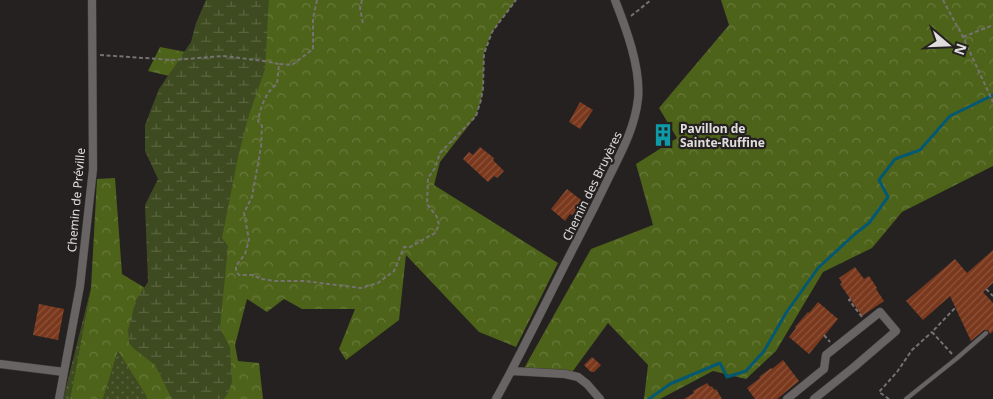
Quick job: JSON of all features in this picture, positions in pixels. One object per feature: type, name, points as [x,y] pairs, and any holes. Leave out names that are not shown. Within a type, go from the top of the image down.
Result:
[{"type":"street","name":"Chemin de Préville","points":[[59,399],[80,286],[92,169],[92,0]]},
{"type":"street","name":"Chemin des Bruyères","points":[[496,399],[512,371],[596,203],[634,123],[639,85],[637,69],[615,0]]},
{"type":"street","points":[[787,399],[824,369],[826,355],[880,312],[896,331],[814,399]]},
{"type":"street","points":[[0,364],[64,372]]},
{"type":"street","points":[[512,371],[565,374],[578,377],[600,399]]},
{"type":"lane","points":[[906,399],[956,360],[986,333]]},
{"type":"path","points":[[92,55],[174,60],[223,56],[292,65],[313,49],[313,18],[317,0]]},
{"type":"path","points":[[362,0],[360,8],[364,24]]},
{"type":"path","points":[[279,64],[277,84],[272,88],[260,112],[258,121],[262,126],[261,147],[252,197],[244,212],[248,240],[245,254],[236,266],[236,272],[276,282],[304,281],[361,288],[378,283],[394,271],[404,247],[410,247],[435,233],[439,225],[437,218],[427,204],[428,178],[435,168],[440,153],[476,116],[483,88],[484,54],[492,32],[516,0]]},
{"type":"path","points":[[623,22],[651,0]]},
{"type":"path","points":[[943,0],[963,37],[993,102]]},
{"type":"path","points":[[963,37],[993,25]]},
{"type":"path","points":[[986,289],[993,296]]},
{"type":"path","points":[[851,298],[849,300],[866,323]]},
{"type":"path","points":[[889,399],[879,392],[897,372],[912,350],[955,308]]},
{"type":"path","points":[[932,332],[956,360]]},
{"type":"green space","points":[[206,0],[269,0],[265,69],[248,118],[238,157],[222,238],[228,246],[220,328],[230,347],[232,382],[224,399],[172,399],[155,365],[129,343],[128,330],[136,300],[148,282],[145,205],[158,179],[145,151],[145,125],[159,89],[191,42],[196,23]]},
{"type":"green space","points":[[252,0],[516,0],[492,32],[484,53],[483,88],[476,116],[440,162],[434,185],[558,263],[516,347],[479,332],[406,255],[399,320],[346,360],[339,349],[355,309],[302,309],[284,299],[267,312],[247,299],[235,345],[238,361],[259,363],[263,399],[148,399],[118,351],[103,399],[70,399],[91,288],[97,179],[115,178],[122,274],[168,302],[178,78],[148,71],[160,47],[222,59]]},
{"type":"green space","points":[[721,0],[993,0],[993,166],[902,212],[872,248],[823,272],[776,351],[746,379],[713,371],[660,399],[644,399],[648,365],[608,323],[570,375],[522,372],[591,249],[653,225],[636,164],[677,138],[659,108],[729,25]]},
{"type":"green space","points":[[91,288],[70,399],[63,399]]},
{"type":"green space","points":[[118,351],[148,399],[103,399]]},
{"type":"building","points":[[580,102],[593,110],[580,129],[569,122]]},
{"type":"building","points":[[480,147],[494,158],[493,160],[504,171],[497,178],[494,176],[488,182],[463,159],[469,152],[473,155]]},
{"type":"building","points":[[567,189],[581,200],[575,208],[577,210],[572,215],[570,214],[565,221],[551,209]]},
{"type":"building","points":[[993,250],[993,283],[983,292],[993,303],[993,331],[990,334],[988,330],[984,330],[971,341],[950,296],[923,320],[906,301],[955,259],[967,273]]},
{"type":"building","points":[[855,267],[864,279],[869,276],[884,301],[862,316],[840,284],[842,283],[839,278]]},
{"type":"building","points":[[818,302],[838,319],[809,354],[789,337],[795,327]]},
{"type":"building","points":[[39,304],[64,309],[58,340],[33,335]]},
{"type":"building","points":[[592,357],[601,365],[594,372],[591,372],[584,365]]},
{"type":"building","points":[[783,360],[799,381],[777,399],[755,399],[747,388]]},
{"type":"building","points":[[707,383],[714,390],[716,389],[722,399],[684,399],[694,393],[693,391]]},
{"type":"waterway","points":[[649,399],[670,384],[720,363],[727,377],[746,371],[764,351],[786,313],[818,268],[869,223],[888,197],[879,180],[895,159],[920,150],[950,116],[993,95]]},
{"type":"place","name":"Pavillon de Sainte-Ruffine","points":[[663,135]]}]
